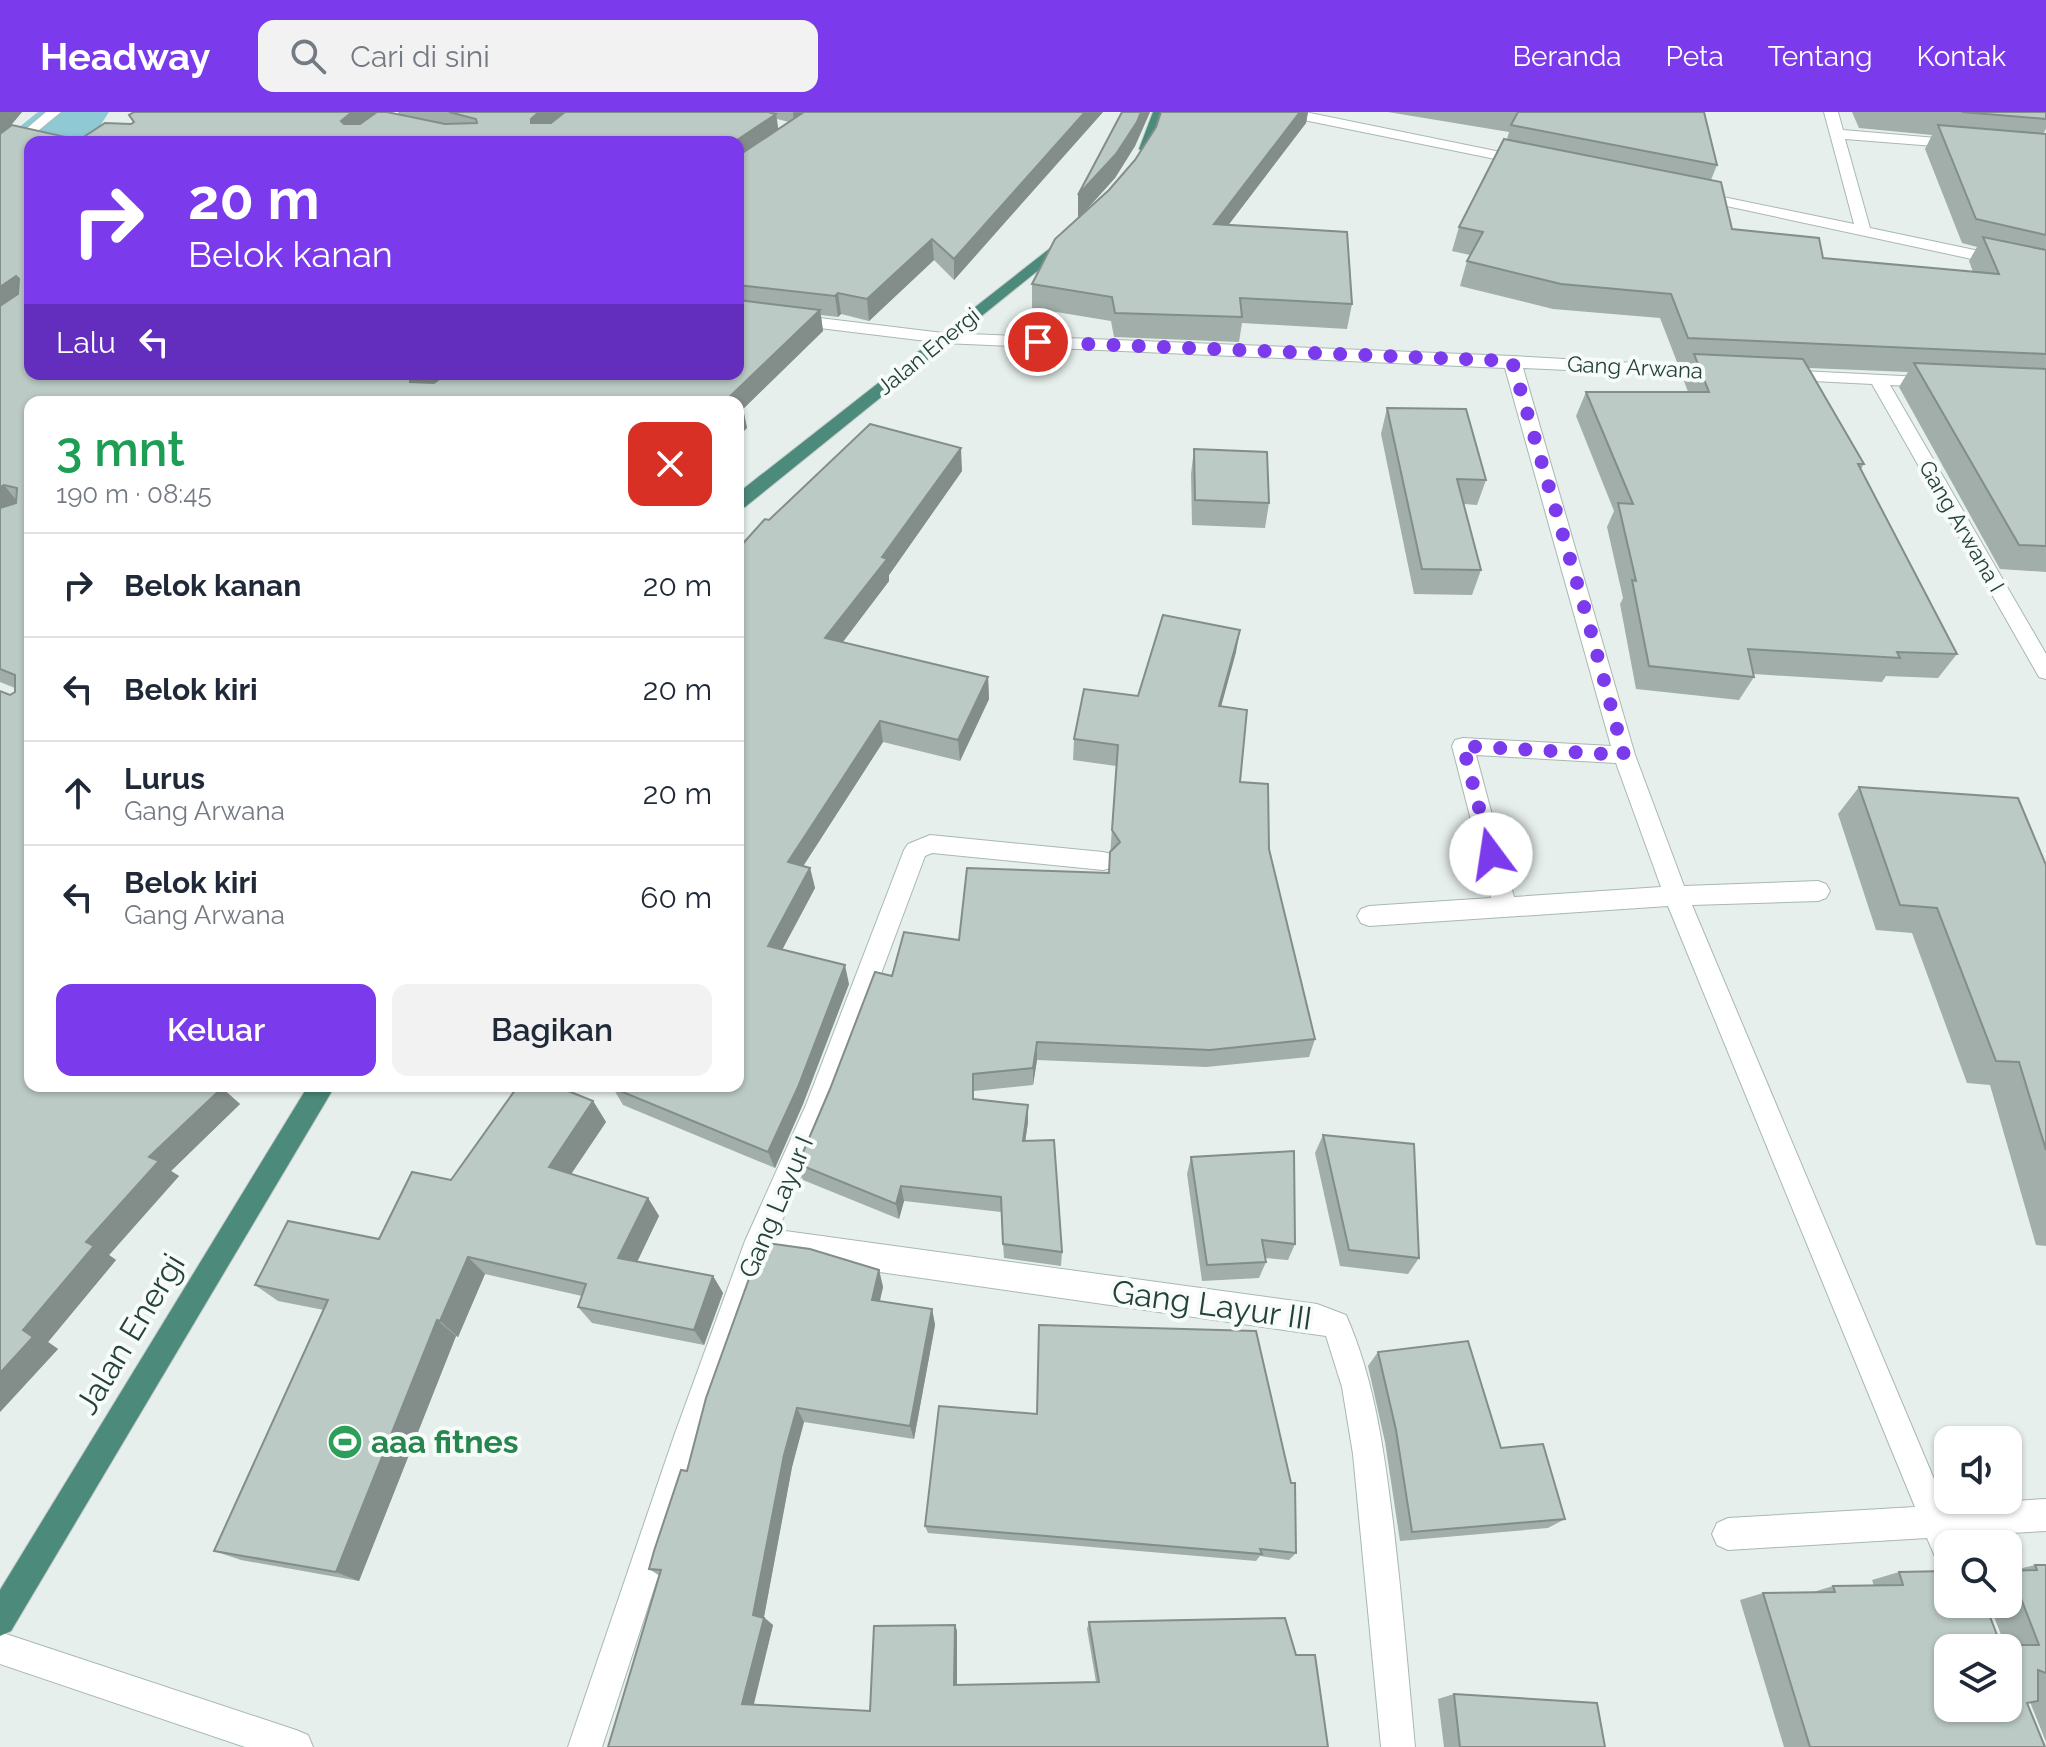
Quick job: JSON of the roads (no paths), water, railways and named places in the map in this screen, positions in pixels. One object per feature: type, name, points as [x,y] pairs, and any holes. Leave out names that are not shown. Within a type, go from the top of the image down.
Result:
[{"type":"highway","points":[[1139,160],[1160,112]]},
{"type":"highway","name":"Jalan Energi","points":[[744,498],[1033,270],[1083,226]]},
{"type":"highway","name":"Jalan Energi","points":[[0,1620],[318,1092]]},
{"type":"street","points":[[26,136],[54,112]]},
{"type":"street","points":[[1284,112],[1534,163]]},
{"type":"street","points":[[1831,112],[1863,229]]},
{"type":"street","points":[[368,136],[393,120]]},
{"type":"street","points":[[1838,134],[1972,145]]},
{"type":"street","points":[[0,158],[24,138]]},
{"type":"street","points":[[1675,191],[2046,270]]},
{"type":"street","name":"Gang Arwana","points":[[744,314],[943,338],[1734,372]]},
{"type":"street","points":[[1512,361],[1624,755],[1676,896],[1940,1530]]},
{"type":"street","points":[[1766,374],[1954,383]]},
{"type":"street","name":"Gang Arwana I","points":[[1878,380],[2046,672]]},
{"type":"street","points":[[1505,907],[1463,746],[1624,755]]},
{"type":"street","name":"Gang Layur I","points":[[585,1747],[689,1436],[759,1241],[819,1105],[916,850],[930,844],[1103,861]]},
{"type":"street","points":[[1369,916],[1676,896],[1818,891]]},
{"type":"street","name":"Gang Layur III","points":[[759,1241],[1317,1318],[1336,1325],[1344,1342],[1367,1441],[1382,1561],[1398,1747]]},
{"type":"street","points":[[1728,1534],[2046,1515]]},
{"type":"street","points":[[0,1648],[296,1747]]},
{"type":"waterway","points":[[48,136],[77,112]]},
{"type":"place","name":"aaa fitnes","points":[[345,1442]]}]
